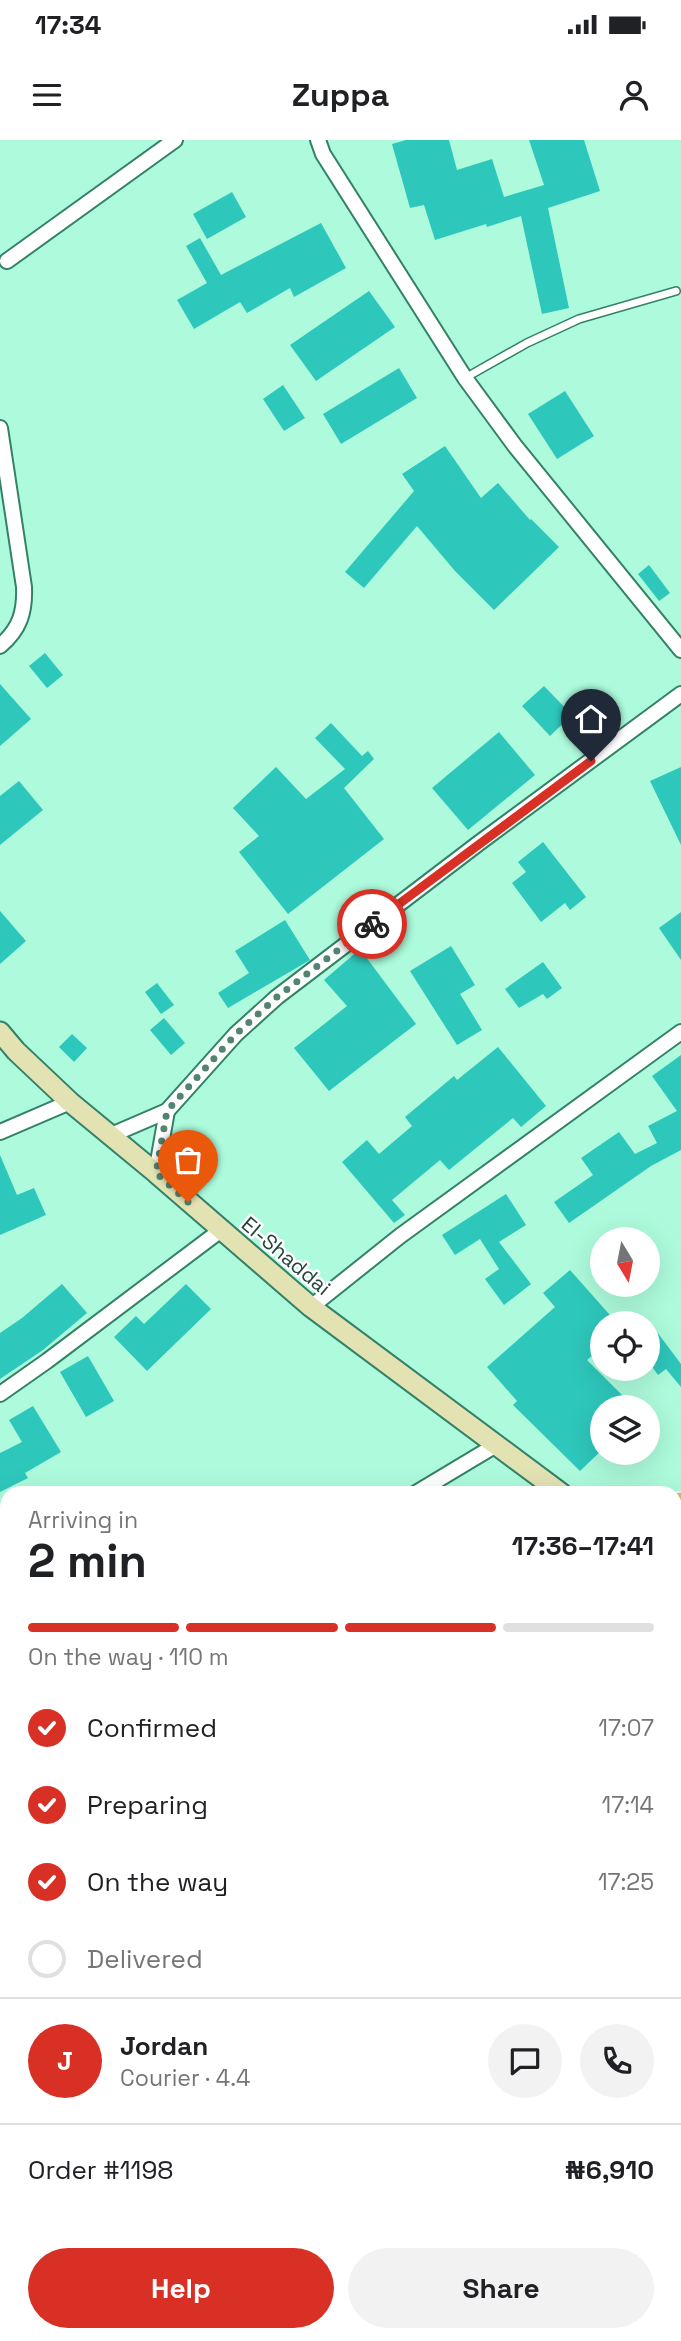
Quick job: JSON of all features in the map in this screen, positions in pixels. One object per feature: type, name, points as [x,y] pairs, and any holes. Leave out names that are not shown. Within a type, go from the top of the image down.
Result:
[{"type":"street","points":[[2,259],[175,140]]},
{"type":"street","points":[[317,140],[323,154],[465,378],[514,446],[681,650]]},
{"type":"street","points":[[0,428],[25,608],[20,624],[0,646]]},
{"type":"street","points":[[109,1136],[167,1111],[236,1034],[277,997],[681,694]]},
{"type":"street","name":"El-Shaddai","points":[[0,1032],[16,1051],[70,1102],[311,1307],[552,1486]]},
{"type":"street","points":[[311,1307],[400,1236],[681,1032]]},
{"type":"street","points":[[0,1132],[70,1102]]},
{"type":"street","points":[[156,1173],[167,1111]]},
{"type":"street","points":[[0,1394],[221,1230]]},
{"type":"street","points":[[428,1486],[496,1445]]},
{"type":"lane","points":[[465,378],[579,318],[676,291]]},
{"type":"building","points":[[406,140],[449,140],[457,170],[492,159],[504,197],[544,185],[529,140],[584,140],[600,191],[548,208],[569,308],[542,314],[521,216],[435,240],[424,205],[410,208],[392,144]]},
{"type":"building","points":[[232,192],[246,217],[207,239],[193,214]]},
{"type":"building","points":[[321,223],[346,268],[294,297],[290,288],[247,313],[240,302],[194,329],[177,300],[207,283],[186,246],[200,238],[221,275]]},
{"type":"building","points":[[369,291],[395,327],[316,381],[290,345]]},
{"type":"building","points":[[399,368],[417,398],[341,444],[323,414]]},
{"type":"building","points":[[283,385],[305,418],[284,431],[263,399]]},
{"type":"building","points":[[565,391],[594,436],[557,459],[528,414]]},
{"type":"building","points":[[445,446],[481,498],[498,483],[530,520],[559,547],[494,610],[455,571],[417,526],[364,588],[345,572],[414,491],[402,474]]},
{"type":"building","points":[[649,565],[670,593],[659,601],[638,574]]},
{"type":"building","points":[[45,653],[63,675],[47,688],[29,666]]},
{"type":"building","points":[[0,684],[31,719],[0,746]]},
{"type":"building","points":[[544,686],[572,715],[550,736],[522,706]]},
{"type":"building","points":[[331,723],[362,756],[368,751],[374,759],[344,788],[384,839],[288,914],[239,852],[259,836],[233,808],[276,767],[306,799],[345,769],[315,738]]},
{"type":"building","points":[[499,732],[535,775],[468,830],[432,788]]},
{"type":"building","points":[[681,767],[681,845],[650,781]]},
{"type":"building","points":[[19,781],[43,810],[0,845],[0,796]]},
{"type":"building","points":[[543,842],[586,897],[570,910],[565,903],[541,922],[512,883],[526,872],[518,862]]},
{"type":"building","points":[[0,911],[26,941],[0,964]]},
{"type":"building","points":[[681,912],[681,960],[659,928]]},
{"type":"building","points":[[285,920],[310,960],[228,1008],[218,993],[249,973],[235,951]]},
{"type":"building","points":[[451,946],[475,985],[460,994],[482,1030],[457,1045],[410,971]]},
{"type":"building","points":[[360,949],[416,1024],[329,1091],[294,1048],[347,1006],[324,980]]},
{"type":"building","points":[[543,962],[562,988],[547,999],[543,994],[519,1008],[505,989]]},
{"type":"building","points":[[157,983],[174,1005],[161,1014],[145,992]]},
{"type":"building","points":[[164,1018],[185,1043],[171,1055],[150,1030]]},
{"type":"building","points":[[72,1034],[87,1048],[74,1062],[59,1047]]},
{"type":"building","points":[[498,1047],[546,1106],[521,1127],[513,1118],[449,1170],[440,1160],[392,1200],[405,1215],[394,1223],[342,1162],[367,1140],[379,1154],[412,1126],[405,1117],[454,1076],[457,1080]]},
{"type":"building","points":[[681,1055],[681,1150],[651,1166],[569,1223],[554,1202],[593,1175],[581,1158],[619,1132],[635,1154],[657,1143],[648,1126],[677,1111],[652,1076]]},
{"type":"building","points":[[0,1155],[17,1195],[34,1188],[46,1215],[0,1235]]},
{"type":"building","points":[[506,1194],[526,1225],[499,1242],[531,1284],[504,1305],[485,1279],[499,1269],[480,1239],[455,1255],[442,1235]]},
{"type":"building","points":[[570,1270],[590,1293],[590,1297],[594,1297],[606,1311],[590,1311],[590,1358],[587,1360],[590,1363],[590,1381],[608,1381],[622,1395],[590,1395],[590,1461],[580,1471],[513,1405],[517,1401],[487,1367],[555,1307],[543,1293]]},
{"type":"building","points":[[62,1284],[87,1313],[43,1350],[0,1379],[0,1333]]},
{"type":"building","points":[[186,1284],[211,1309],[147,1371],[114,1337],[136,1316],[144,1324]]},
{"type":"building","points":[[660,1336],[681,1364],[681,1387],[666,1369],[660,1374]]},
{"type":"building","points":[[88,1356],[114,1401],[86,1417],[60,1372]]},
{"type":"building","points":[[33,1406],[61,1452],[25,1473],[28,1478],[12,1486],[0,1486],[0,1453],[22,1442],[9,1420]]},
{"type":"way so far","points":[[188,1202],[156,1173],[167,1111],[236,1034],[277,997],[372,924]]},
{"type":"route","points":[[372,924],[591,761]]}]
